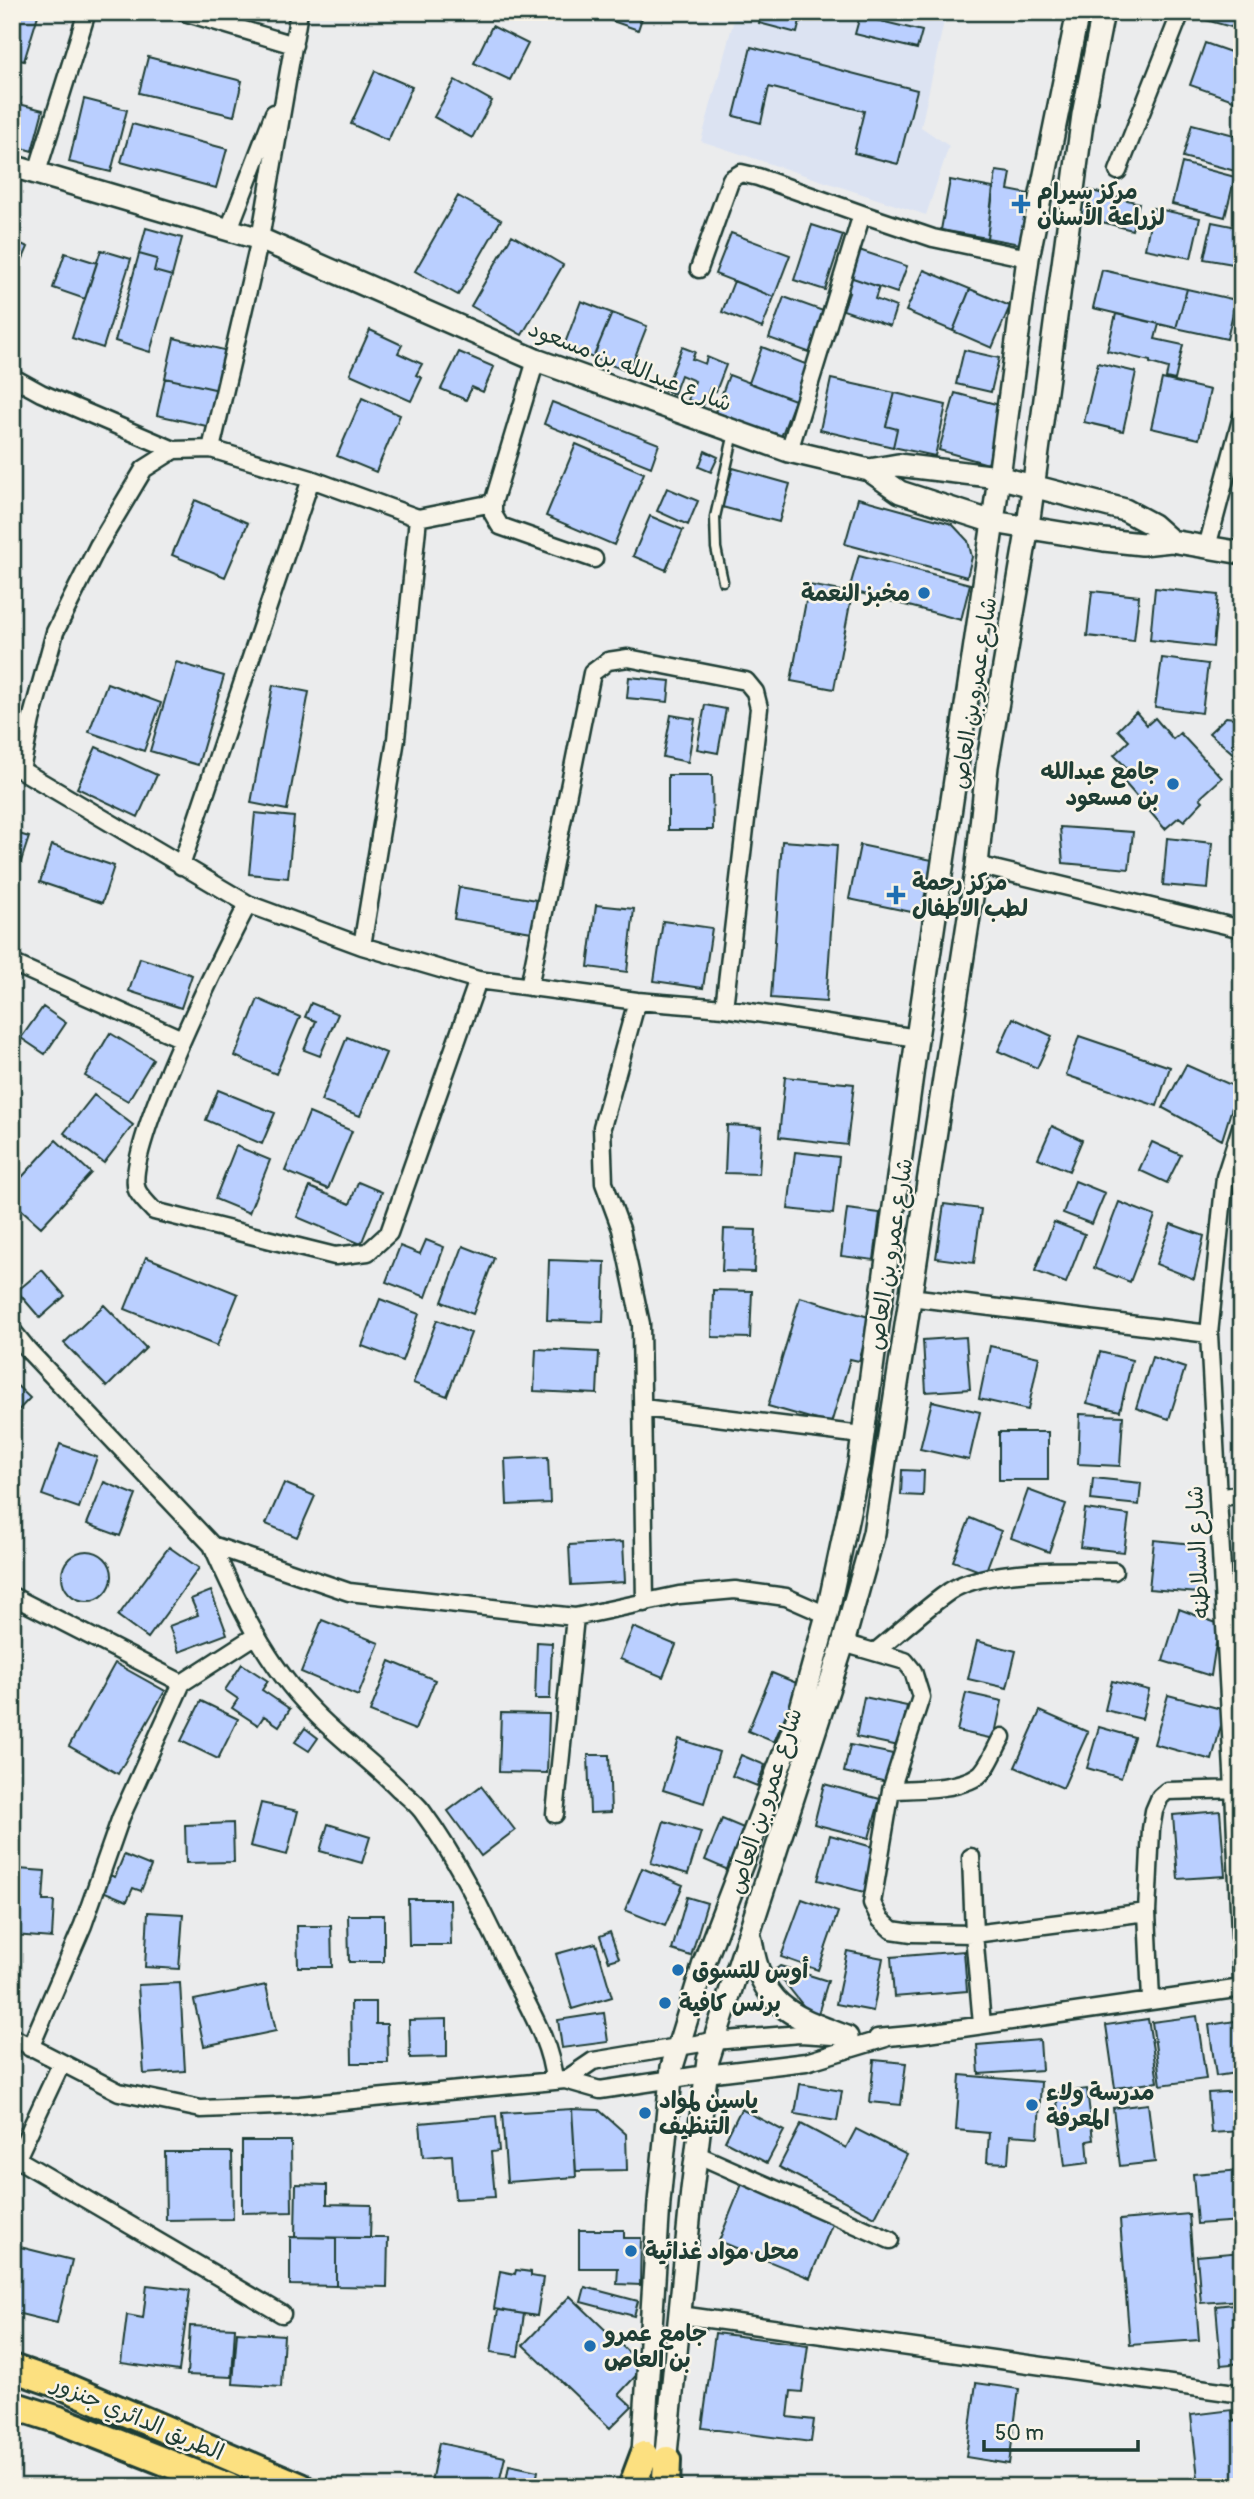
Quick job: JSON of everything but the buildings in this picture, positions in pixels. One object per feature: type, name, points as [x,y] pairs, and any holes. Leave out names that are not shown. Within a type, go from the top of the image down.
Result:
[{"type":"main road","name":"الطريق الدائري جنزور","points":[[12,2368],[61,2385],[301,2487]]},
{"type":"main road","name":"الطريق الدائري جنزور","points":[[12,2405],[60,2420],[229,2487]]},
{"type":"main road","points":[[632,2487],[655,2458]]},
{"type":"main road","points":[[655,2458],[664,2487]]},
{"type":"street","points":[[37,173],[87,12]]},
{"type":"street","points":[[184,12],[294,45]]},
{"type":"street","points":[[211,449],[260,239],[299,12]]},
{"type":"street","points":[[639,2487],[655,2458],[659,2202],[672,2067],[704,1963],[800,1712],[827,1615],[859,1464],[1028,258],[1078,12]]},
{"type":"street","name":"شارع عمرو بن العاص","points":[[655,2458],[680,2315],[706,2074],[843,1643],[874,1533],[977,865],[987,766],[1028,526],[1083,115],[1103,12]]},
{"type":"street","points":[[1118,171],[1181,12]]},
{"type":"street","points":[[229,229],[285,85]]},
{"type":"street","name":"شارع عبدالله بن مسعود","points":[[12,166],[260,239],[536,360],[734,433],[789,451],[869,470],[900,492],[993,522],[1104,540],[1142,544],[1171,541],[1242,553]]},
{"type":"street","points":[[699,269],[732,179],[741,173],[933,238],[1028,258]]},
{"type":"street","points":[[789,451],[862,214]]},
{"type":"street","points":[[536,360],[493,503],[493,514],[500,526],[594,559]]},
{"type":"street","points":[[12,377],[41,393],[174,450],[211,449],[311,479],[418,518],[493,503]]},
{"type":"street","points":[[1207,547],[1242,416]]},
{"type":"street","points":[[174,450],[144,469],[98,546],[55,632],[17,769],[248,904],[362,946],[478,980],[638,1001],[724,1008],[917,1038]]},
{"type":"street","points":[[869,470],[898,465],[998,477],[1125,510],[1153,525],[1171,541]]},
{"type":"street","points":[[181,866],[311,479]]},
{"type":"street","points":[[362,946],[396,739],[418,518]]},
{"type":"street","points":[[529,987],[592,673],[608,660],[628,658],[746,681],[755,692],[759,708],[724,1008]]},
{"type":"street","points":[[977,865],[1242,929]]},
{"type":"street","points":[[248,904],[182,1039],[145,1137],[137,1166],[137,1190],[154,1211],[335,1256],[368,1252],[389,1233],[478,980]]},
{"type":"street","points":[[12,963],[182,1039]]},
{"type":"street","points":[[638,1001],[602,1127],[604,1184],[621,1229],[641,1324],[645,1602]]},
{"type":"street","name":"شارع السلاطنه","points":[[1242,1124],[1225,1177],[1209,1334],[1238,1789],[1242,1980]]},
{"type":"street","points":[[910,1297],[1209,1334]]},
{"type":"street","points":[[12,1330],[37,1360],[212,1545],[264,1651],[312,1711],[369,1759],[421,1810],[463,1877],[505,1958],[560,2080]]},
{"type":"street","points":[[643,1408],[862,1435]]},
{"type":"street","points":[[1218,1498],[1242,1494]]},
{"type":"street","points":[[212,1545],[349,1592],[575,1617],[679,1595],[735,1590],[786,1597],[827,1615]]},
{"type":"street","points":[[875,1652],[952,1590],[968,1583],[995,1577],[1114,1571]]},
{"type":"street","points":[[12,1596],[182,1684]]},
{"type":"street","points":[[555,1814],[575,1617]]},
{"type":"street","points":[[30,2048],[83,1925],[121,1817],[182,1684],[255,1636]]},
{"type":"street","points":[[843,1643],[905,1661],[913,1671],[921,1697],[891,1790],[872,1903],[880,1919],[892,1930],[974,1934],[1147,1912]]},
{"type":"street","points":[[891,1790],[955,1785],[978,1776],[1002,1737]]},
{"type":"street","points":[[1151,2000],[1147,1912],[1154,1811],[1160,1797],[1167,1791],[1238,1789]]},
{"type":"street","points":[[971,1857],[982,2024]]},
{"type":"street","points":[[750,1935],[755,1965],[765,1988],[783,2008],[800,2019],[847,2037]]},
{"type":"street","points":[[12,2038],[119,2092],[201,2109],[300,2105],[560,2080],[600,2090],[806,2063],[887,2038],[1242,1988]]},
{"type":"street","points":[[560,2080],[593,2061],[714,2042],[800,2034],[887,2038]]},
{"type":"street","points":[[61,2064],[15,2157],[282,2314]]},
{"type":"street","points":[[696,2154],[890,2239]]},
{"type":"street","points":[[680,2315],[1242,2393]]},
{"type":"lane","points":[[723,581],[716,548],[715,517],[734,433]]},
{"type":"shaded area","points":[[736,12],[946,12],[921,127],[949,146],[926,215],[701,141]]},
{"type":"place","name":"مركز سيرام لزراعة الأسنان","points":[[1021,204]]},
{"type":"place","name":"مخبز النعمة","points":[[924,593]]},
{"type":"place","name":"جامع عبدالله بن مسعود","points":[[1173,784]]},
{"type":"place","name":"مركز رحمة لطب الاطفال","points":[[896,895]]},
{"type":"place","name":"أوس للتسوق","points":[[678,1970]]},
{"type":"place","name":"برنس كافية","points":[[665,2003]]},
{"type":"place","name":"مدرسة ولاء المعرفة","points":[[1032,2105]]},
{"type":"place","name":"ياسين لمواد التنظيف","points":[[645,2113]]},
{"type":"place","name":"محل مواد غذائية","points":[[631,2251]]},
{"type":"place","name":"جامع عمرو بن العاص","points":[[590,2346]]}]
